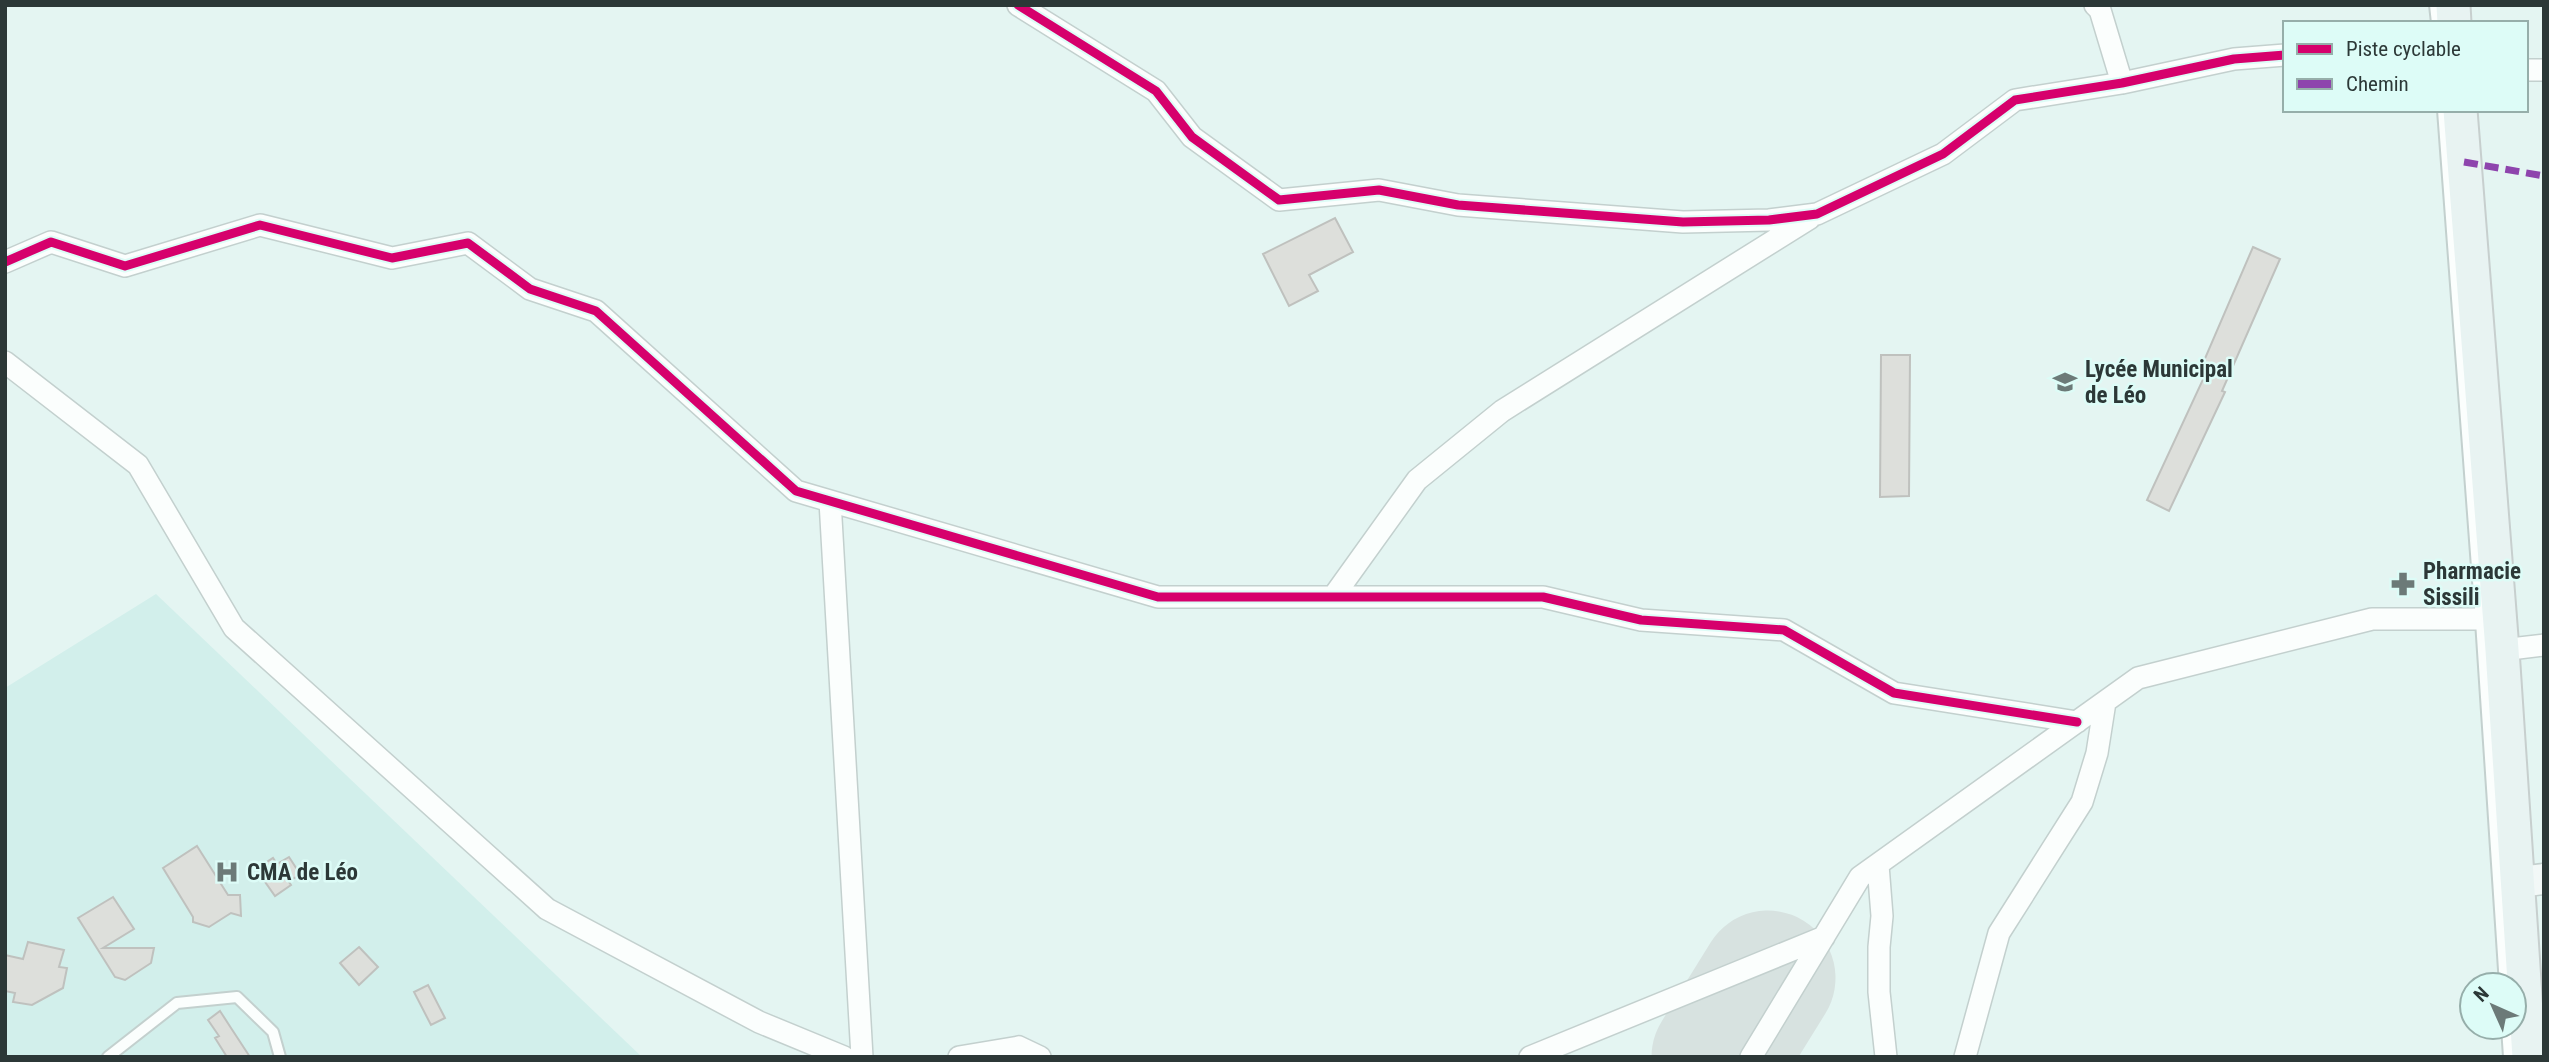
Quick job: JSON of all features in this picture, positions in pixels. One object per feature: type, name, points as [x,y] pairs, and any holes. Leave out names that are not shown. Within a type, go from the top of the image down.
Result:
[{"type":"main road","points":[[2460,112],[2494,630],[2531,881],[2529,1057]]},
{"type":"street","points":[[1018,5],[1156,91],[1192,137],[1279,200],[1379,190],[1458,205],[1683,222],[1769,220],[1817,214]]},
{"type":"street","points":[[2095,5],[2100,10],[2122,83]]},
{"type":"street","points":[[1333,597],[1417,480],[1502,411],[1817,214],[1943,154],[2015,100],[2122,83],[2234,60],[2283,55]]},
{"type":"street","points":[[5,262],[51,242],[125,266],[260,225],[392,258],[468,243],[530,289],[596,311],[796,491],[1158,597],[1543,597],[1641,620],[1784,630],[1894,693],[2077,722]]},
{"type":"street","points":[[5,362],[138,465],[234,628],[547,909],[758,1022],[844,1057]]},
{"type":"street","points":[[830,501],[862,1057]]},
{"type":"street","points":[[1751,1057],[1860,877],[2138,678],[2371,619],[2494,630],[2544,645]]},
{"type":"street","points":[[1965,1057],[1999,933],[2082,802],[2097,753],[2105,702]]},
{"type":"street","points":[[1878,865],[1882,916],[1879,947],[1880,992],[1886,1057]]},
{"type":"street","points":[[1530,1057],[1824,937]]},
{"type":"street","points":[[960,1057],[1014,1052],[1040,1057]]},
{"type":"lane","points":[[2443,112],[2494,630],[2505,971]]},
{"type":"lane","points":[[108,1057],[177,1003],[237,997],[273,1032],[280,1057]]},
{"type":"shaded area","name":"CMA de Léo","points":[[156,594],[642,1057],[5,1057],[5,688]]},
{"type":"building","points":[[1335,218],[1353,252],[1309,275],[1318,291],[1289,306],[1263,254]]},
{"type":"building","points":[[2253,247],[2280,259],[2222,391],[2225,392],[2169,511],[2147,500],[2206,373],[2200,370]]},
{"type":"building","points":[[1881,355],[1910,355],[1909,496],[1880,497]]},
{"type":"building","points":[[197,846],[228,895],[240,895],[241,916],[231,913],[209,927],[193,922],[193,917],[163,868]]},
{"type":"building","points":[[289,857],[300,874],[289,882],[291,885],[275,896],[256,869],[273,858],[277,864]]},
{"type":"building","points":[[113,897],[134,929],[103,948],[154,948],[151,963],[125,980],[115,977],[78,918]]},
{"type":"building","points":[[28,942],[64,950],[59,967],[67,968],[63,988],[32,1005],[13,1002],[15,993],[5,991],[5,955],[23,959]]},
{"type":"building","points":[[359,947],[378,967],[359,985],[340,963]]},
{"type":"building","points":[[428,985],[445,1018],[431,1025],[414,992]]},
{"type":"building","points":[[220,1011],[250,1057],[227,1057],[215,1038],[219,1036],[208,1020]]},
{"type":"runway","points":[[1719,1057],[1768,978]]},
{"type":"marked path","points":[[2464,162],[2544,176]]},
{"type":"cycle path","points":[[1018,5],[1156,91],[1192,137],[1279,200],[1379,190],[1458,205],[1683,222],[1769,220],[1817,214],[1943,154],[2015,100],[2122,83],[2234,59],[2283,55]]},
{"type":"cycle path","points":[[5,262],[51,242],[125,266],[260,225],[392,258],[468,243],[530,289],[596,311],[796,491],[1158,597],[1543,597],[1641,620],[1784,630],[1894,693],[2077,722]]},
{"type":"place","name":"Lycée Municipal de Léo","points":[[2065,382]]},
{"type":"place","name":"Pharmacie Sissili","points":[[2403,584]]},
{"type":"place","name":"CMA de Léo","points":[[227,872]]}]
